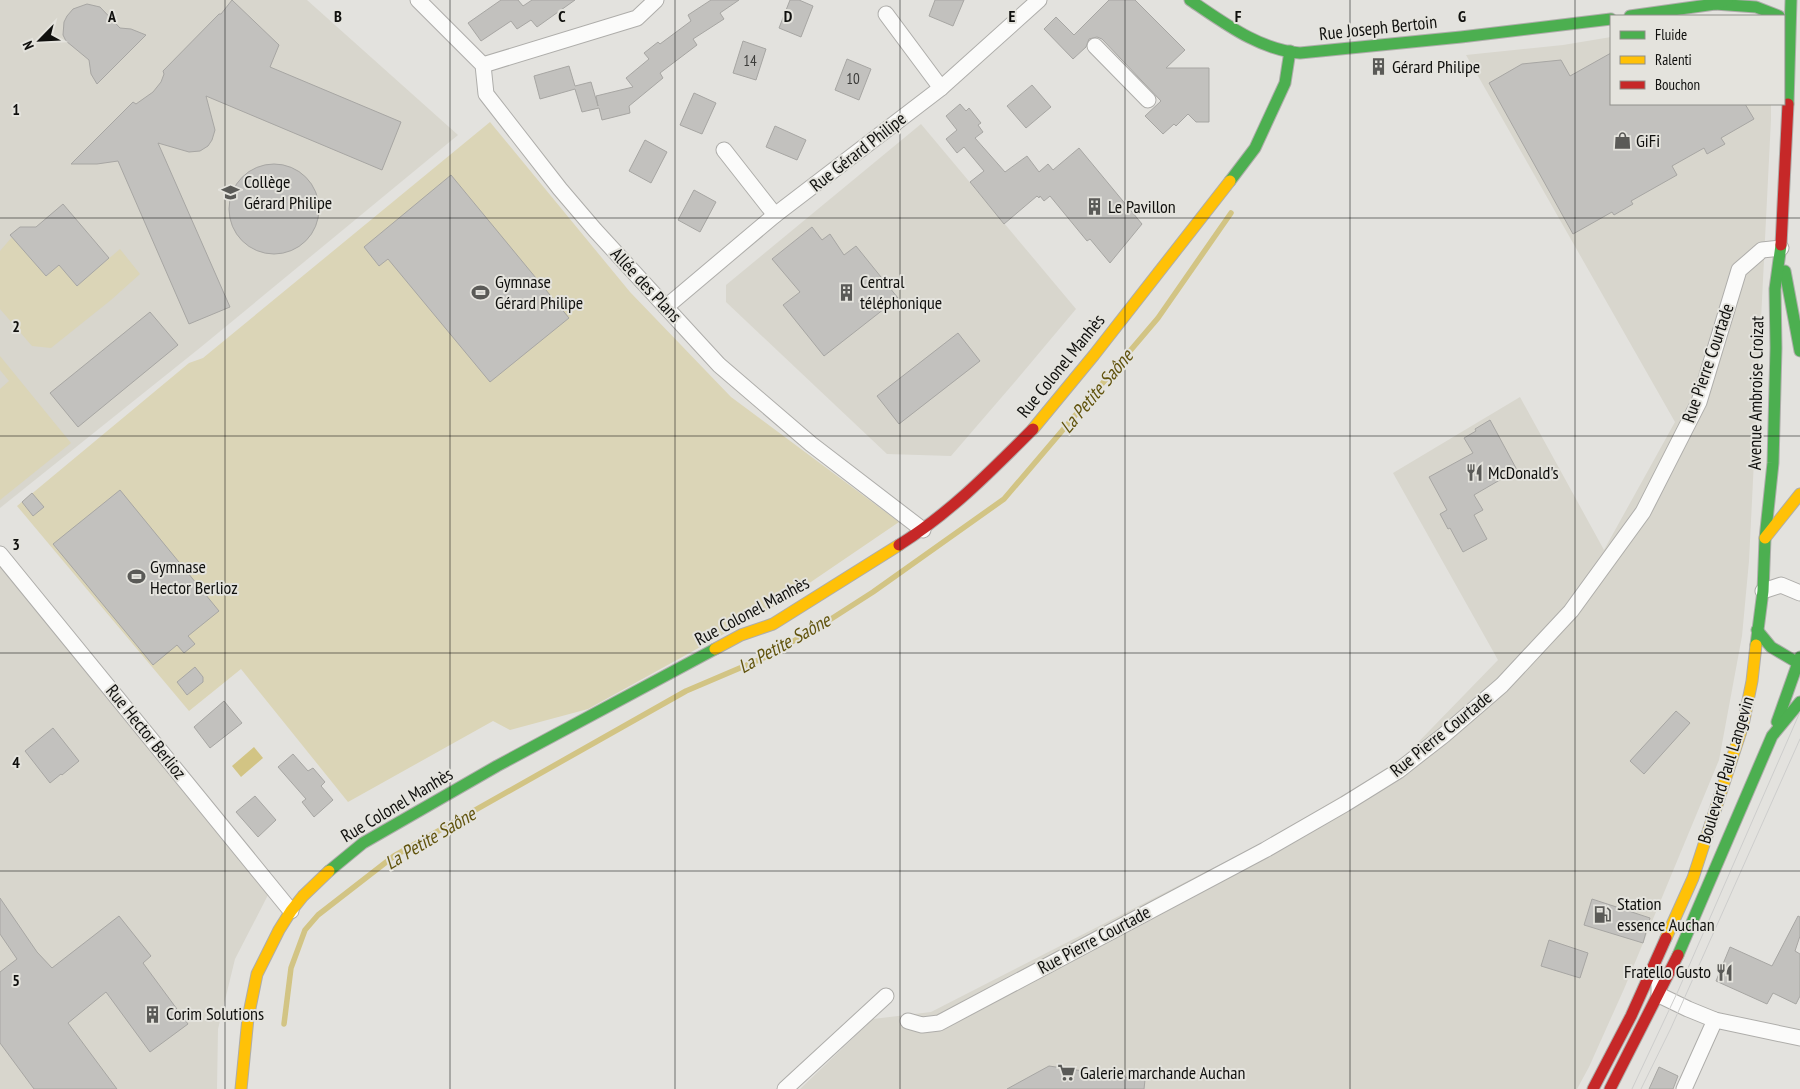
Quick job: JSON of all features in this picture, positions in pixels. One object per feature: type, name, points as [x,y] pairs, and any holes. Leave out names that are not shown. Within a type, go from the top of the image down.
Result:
[{"type":"street","points":[[418,0],[483,65],[636,18],[656,0]]},
{"type":"street","name":"Rue Gérard Philipe","points":[[666,307],[775,216],[941,88],[1039,0]]},
{"type":"street","name":"Rue Joseph Bertoin","points":[[1190,0],[1238,30],[1262,42],[1290,52],[1311,53],[1331,49],[1392,45],[1610,19]]},
{"type":"street","points":[[1677,10],[1700,0]]},
{"type":"street","points":[[1638,15],[1714,4],[1727,0]]},
{"type":"street","name":"Avenue Ambroise Croizat","points":[[1765,539],[1773,463],[1776,348],[1775,289],[1781,248],[1791,42],[1787,21],[1791,0]]},
{"type":"street","points":[[1714,4],[1748,5],[1777,15]]},
{"type":"street","points":[[886,14],[941,88]]},
{"type":"street","points":[[1095,46],[1148,100]]},
{"type":"street","name":"Rue Colonel Manhès","points":[[241,1089],[248,1018],[257,974],[279,930],[291,911],[330,869],[363,843],[497,766],[741,635],[772,624],[923,530],[961,499],[1033,429],[1094,356],[1255,148],[1285,83],[1290,52]]},
{"type":"street","name":"Allée des Plans","points":[[483,65],[486,94],[497,110],[595,230],[719,365],[811,444],[923,530]]},
{"type":"street","points":[[724,150],[775,216]]},
{"type":"street","name":"Avenue Ambroise Croizat","points":[[1781,248],[1800,351]]},
{"type":"street","name":"Rue Pierre Courtade","points":[[908,1021],[922,1025],[940,1023],[1264,850],[1345,804],[1398,771],[1444,735],[1502,685],[1571,611],[1643,512],[1699,402],[1739,270],[1762,250],[1781,248]]},
{"type":"street","name":"Avenue Ambroise Croizat","points":[[1789,291],[1800,310]]},
{"type":"street","points":[[1765,539],[1800,494]]},
{"type":"street","name":"Boulevard Paul Langevin","points":[[1593,1089],[1630,1016],[1693,878],[1743,725],[1752,682],[1762,591],[1765,539]]},
{"type":"street","name":"Rue Hector Berlioz","points":[[0,554],[291,911]]},
{"type":"street","points":[[1762,591],[1781,585],[1800,593]]},
{"type":"street","points":[[1757,630],[1771,647],[1799,660],[1772,736]]},
{"type":"street","name":"Boulevard Paul Langevin","points":[[1610,1089],[1659,995],[1692,925],[1772,736],[1800,702]]},
{"type":"street","name":"Boulevard Paul Langevin","points":[[1657,959],[1659,995]]},
{"type":"street","points":[[1659,995],[1715,1020],[1800,1038]]},
{"type":"street","points":[[785,1089],[886,996]]},
{"type":"street","points":[[1684,1089],[1715,1020]]},
{"type":"shaded area","name":"Collège Gérard Philipe","points":[[0,0],[307,0],[458,135],[201,347],[0,508]]},
{"type":"shaded area","points":[[1610,37],[1610,105],[1771,105],[1749,561],[1742,636],[1719,760],[1624,989],[1589,1067],[1577,1089],[800,1089],[873,1019],[931,1012],[1258,845],[1399,762],[1498,660],[1393,473],[1520,397],[1604,550],[1675,422],[1466,55],[1563,45]]},
{"type":"shaded area","points":[[490,122],[630,292],[731,397],[899,522],[780,603],[588,709],[510,730],[493,721],[348,802],[241,669],[189,711],[17,506],[189,363],[203,358]]},
{"type":"shaded area","points":[[921,124],[1076,309],[951,456],[887,454],[726,302],[726,285]]},
{"type":"shaded area","points":[[12,237],[46,276],[59,265],[77,286],[120,249],[140,274],[51,348],[32,346],[0,309],[0,251]]},
{"type":"shaded area","points":[[0,356],[71,443],[0,500],[0,389],[9,381],[0,370]]},
{"type":"shaded area","points":[[0,558],[268,895],[235,959],[218,1029],[217,1089],[0,1089]]},
{"type":"shaded area","points":[[254,747],[263,758],[241,777],[232,766]]},
{"type":"building","points":[[232,0],[279,45],[270,67],[401,122],[382,170],[206,96],[215,130],[208,146],[200,151],[189,152],[158,143],[230,307],[189,324],[118,161],[97,164],[71,164],[133,102],[136,104],[153,92],[161,82],[164,74],[163,71],[221,14]]},
{"type":"building","points":[[501,0],[518,0],[523,6],[532,0],[575,0],[537,27],[531,20],[517,29],[511,21],[481,41],[468,23]]},
{"type":"building","points":[[711,0],[739,0],[720,13],[724,19],[693,39],[697,45],[660,73],[663,78],[629,106],[630,113],[602,120],[599,108],[582,112],[575,89],[540,99],[534,76],[569,66],[575,86],[591,82],[598,106],[596,96],[633,87],[626,78],[649,59],[644,53],[658,42],[660,44],[691,21],[688,15]]},
{"type":"building","points":[[790,0],[799,0],[813,6],[801,37],[779,28]]},
{"type":"building","points":[[935,0],[964,0],[953,26],[929,16]]},
{"type":"building","points":[[1109,0],[1135,0],[1185,50],[1166,68],[1209,68],[1209,122],[1196,122],[1188,114],[1176,126],[1174,124],[1163,134],[1145,116],[1161,101],[1102,39],[1097,37],[1089,39],[1086,47],[1073,59],[1044,29],[1056,17],[1074,35]]},
{"type":"building","points":[[87,4],[100,7],[120,28],[131,29],[146,35],[97,84],[91,74],[89,60],[66,41],[63,35],[64,22],[67,16],[73,9]]},
{"type":"building","points":[[743,41],[766,49],[756,80],[733,73]]},
{"type":"building","name":"GiFi","points":[[1610,54],[1610,105],[1746,105],[1754,119],[1721,138],[1725,144],[1707,154],[1704,148],[1672,166],[1677,175],[1631,201],[1633,204],[1614,215],[1612,212],[1573,234],[1489,83],[1522,64],[1561,60],[1570,76]]},
{"type":"building","points":[[847,59],[871,69],[859,100],[835,90]]},
{"type":"building","points":[[1032,85],[1051,107],[1026,128],[1007,106]]},
{"type":"building","points":[[694,93],[716,103],[702,134],[680,125]]},
{"type":"building","name":"Le Pavillon","points":[[960,104],[966,111],[969,108],[981,123],[978,125],[983,132],[975,138],[1005,172],[1027,156],[1039,172],[1048,164],[1053,170],[1079,148],[1142,224],[1110,263],[1090,239],[1087,241],[1050,196],[1044,201],[1040,196],[1039,198],[1037,196],[1004,224],[970,182],[984,171],[964,147],[957,153],[946,139],[957,130],[946,116]]},
{"type":"building","points":[[775,126],[806,140],[797,160],[766,147]]},
{"type":"building","points":[[645,140],[667,152],[651,183],[629,171]]},
{"type":"building","points":[[265,164],[283,164],[299,171],[312,184],[319,200],[319,218],[312,234],[299,247],[283,254],[265,254],[249,247],[236,234],[229,218],[229,200],[236,184],[249,171]]},
{"type":"building","name":"Gymnase Gérard Philipe","points":[[451,175],[569,318],[490,382],[388,259],[379,266],[364,247]]},
{"type":"building","points":[[694,190],[716,202],[700,232],[678,220]]},
{"type":"building","points":[[63,204],[109,258],[77,286],[59,265],[46,276],[10,235],[20,227],[36,227]]},
{"type":"building","name":"Central téléphonique","points":[[812,227],[822,240],[830,234],[844,255],[856,246],[898,298],[824,356],[783,305],[800,292],[772,259]]},
{"type":"building","points":[[150,312],[178,345],[78,427],[50,393]]},
{"type":"building","points":[[958,333],[980,361],[899,424],[877,396]]},
{"type":"building","points":[[1490,420],[1517,470],[1474,495],[1483,510],[1474,515],[1487,539],[1463,552],[1440,514],[1447,510],[1429,477],[1473,453],[1464,438]]},
{"type":"building","name":"Gymnase Hector Berlioz","points":[[120,490],[219,611],[188,636],[195,644],[184,653],[177,645],[153,665],[53,544]]},
{"type":"building","points":[[32,493],[44,507],[33,516],[22,502]]},
{"type":"building","points":[[195,667],[203,677],[203,682],[187,695],[177,682]]},
{"type":"building","points":[[224,701],[242,723],[210,748],[194,727]]},
{"type":"building","points":[[1676,711],[1690,723],[1644,774],[1630,761]]},
{"type":"building","points":[[53,728],[79,761],[50,783],[25,751]]},
{"type":"building","points":[[293,754],[308,771],[313,768],[325,782],[321,786],[333,800],[314,817],[302,802],[306,799],[278,767]]},
{"type":"building","points":[[255,796],[276,820],[258,837],[236,812]]},
{"type":"building","points":[[0,898],[37,952],[52,968],[119,916],[151,956],[143,963],[188,1024],[150,1052],[106,992],[68,1023],[117,1089],[34,1089],[0,1043],[0,972],[17,959],[0,934]]},
{"type":"building","points":[[1592,899],[1650,918],[1643,943],[1584,925]]},
{"type":"building","points":[[1798,916],[1800,917],[1800,936],[1795,951],[1800,954],[1800,996],[1796,1004],[1773,993],[1767,1004],[1716,981],[1730,947],[1772,966]]},
{"type":"building","points":[[1549,940],[1588,953],[1580,978],[1541,966]]},
{"type":"building","name":"Galerie marchande Auchan","points":[[1049,1066],[1145,1080],[1144,1089],[1007,1089]]},
{"type":"building","points":[[1659,1067],[1678,1076],[1673,1089],[1649,1089]]},
{"type":"waterway","name":"La Petite Saône","points":[[284,1024],[291,968],[305,930],[318,915],[394,856],[686,691],[768,656],[873,592],[1004,499],[1158,318],[1231,213]]},
{"type":"tram line","points":[[1632,1089],[1678,991],[1800,712]]},
{"type":"tram line","points":[[1641,1089],[1671,1028],[1800,739]]},
{"type":"traffic: fast","points":[[1190,0],[1228,26],[1256,41],[1270,47],[1300,53],[1461,37],[1610,19]]},
{"type":"traffic: fast","points":[[1637,15],[1715,4],[1727,0]]},
{"type":"traffic: fast","points":[[1788,104],[1791,0]]},
{"type":"traffic: fast","points":[[1715,4],[1756,7],[1776,15]]},
{"type":"traffic: fast","points":[[1230,181],[1255,148],[1285,83],[1290,51]]},
{"type":"traffic: fast","points":[[1756,645],[1763,591],[1765,539],[1773,463],[1776,348],[1775,289],[1781,245]]},
{"type":"traffic: fast","points":[[1785,271],[1800,351]]},
{"type":"traffic: fast","points":[[1757,630],[1771,647],[1798,663]]},
{"type":"traffic: fast","points":[[329,871],[363,843],[497,766],[715,649]]},
{"type":"traffic: fast","points":[[1777,722],[1800,657]]},
{"type":"traffic: fast","points":[[1678,955],[1772,736],[1800,702]]},
{"type":"traffic: slow","points":[[1033,429],[1094,355],[1230,181]]},
{"type":"traffic: slow","points":[[1765,538],[1800,494]]},
{"type":"traffic: slow","points":[[715,649],[741,635],[773,624],[899,545]]},
{"type":"traffic: slow","points":[[1666,938],[1693,878],[1743,725],[1752,681],[1756,645]]},
{"type":"traffic: slow","points":[[241,1089],[248,1018],[257,974],[279,930],[291,911],[303,896],[329,871]]},
{"type":"traffic: jam","points":[[1781,245],[1788,104]]},
{"type":"traffic: jam","points":[[899,545],[918,533],[953,505],[986,476],[1033,429]]},
{"type":"traffic: jam","points":[[1593,1089],[1631,1016],[1666,938]]},
{"type":"traffic: jam","points":[[1610,1089],[1678,955]]},
{"type":"place","name":"Gérard Philipe","points":[[1378,67]]},
{"type":"place","name":"GiFi","points":[[1622,141]]},
{"type":"place","name":"Collège Gérard Philipe","points":[[230,192]]},
{"type":"place","name":"Le Pavillon","points":[[1094,207]]},
{"type":"place","name":"Gymnase Gérard Philipe","points":[[481,292]]},
{"type":"place","name":"Central téléphonique","points":[[846,292]]},
{"type":"place","name":"McDonald's","points":[[1474,473]]},
{"type":"place","name":"Gymnase Hector Berlioz","points":[[136,577]]},
{"type":"place","name":"Station essence Auchan","points":[[1603,914]]},
{"type":"place","name":"Fratello Gusto","points":[[1725,972]]},
{"type":"place","name":"Corim Solutions","points":[[152,1014]]},
{"type":"place","name":"Galerie marchande Auchan","points":[[1066,1073]]}]
